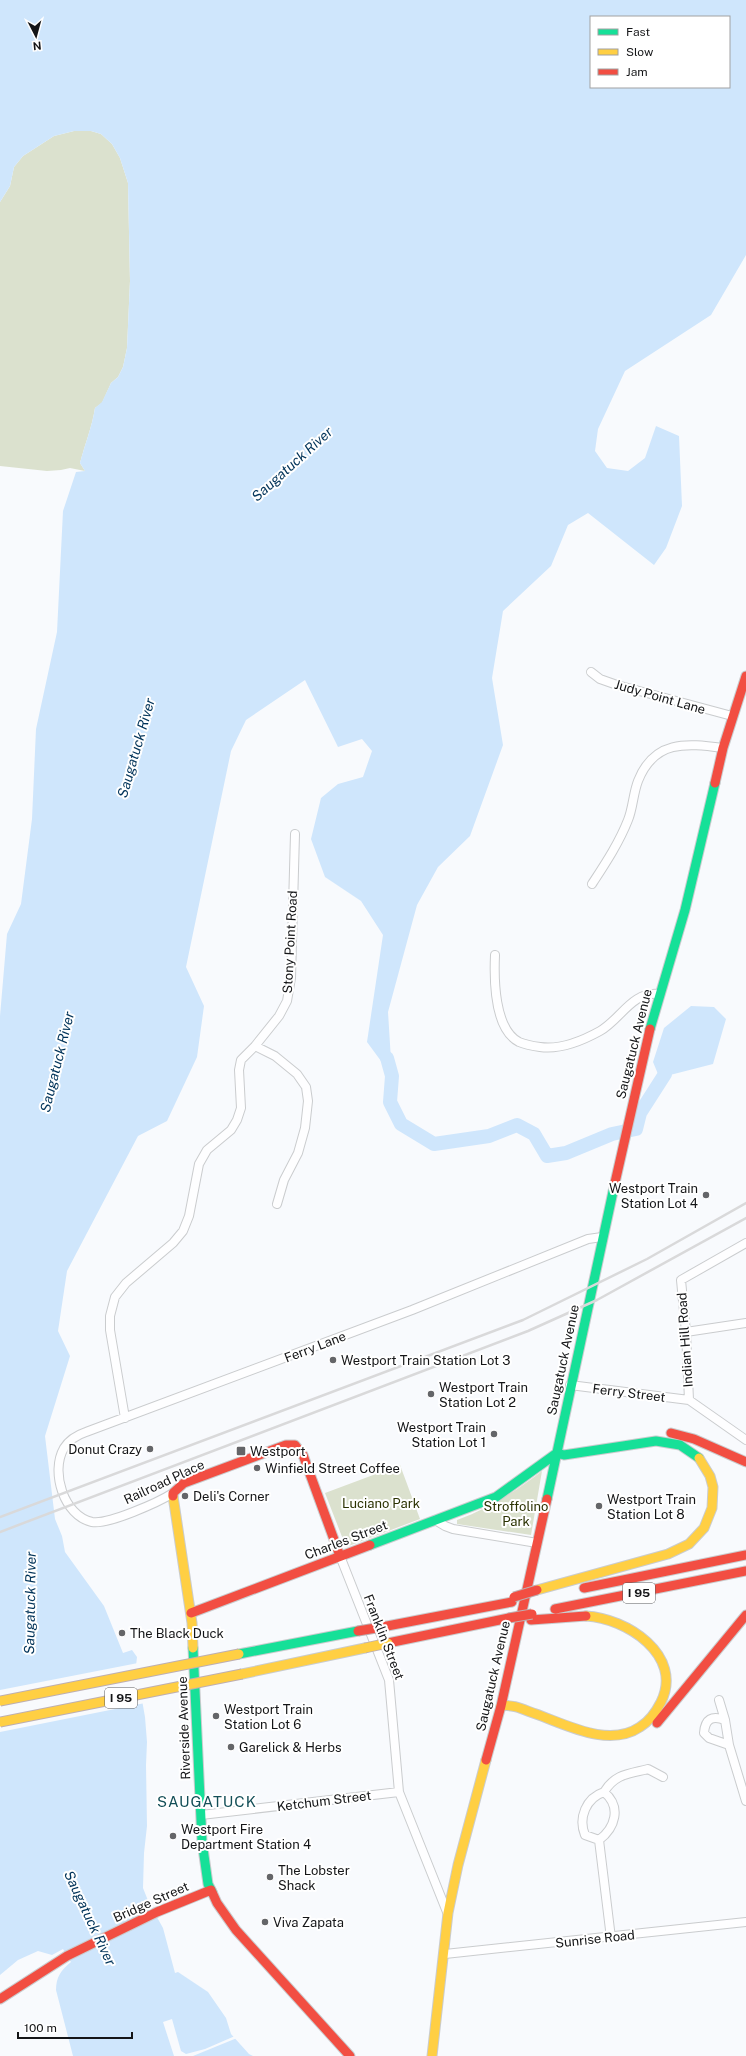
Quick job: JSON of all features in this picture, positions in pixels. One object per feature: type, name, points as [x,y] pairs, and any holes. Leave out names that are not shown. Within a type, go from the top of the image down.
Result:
[{"type":"main road","name":"Saugatuck Avenue","points":[[432,2056],[445,1954],[448,1913],[468,1824],[501,1706],[557,1453],[570,1385],[624,1136],[659,994],[697,864],[723,748],[746,676]]},
{"type":"main road","points":[[658,1432],[690,1437],[746,1462]]},
{"type":"main road","name":"Charles Street","points":[[191,1613],[496,1497],[566,1447],[630,1435]]},
{"type":"main road","points":[[536,1594],[682,1548],[694,1541],[702,1531],[710,1519],[713,1506],[714,1491],[708,1471],[695,1454],[679,1444],[653,1440],[564,1455],[557,1453]]},
{"type":"main road","name":"Railroad Place","points":[[172,1493],[184,1483],[286,1445],[295,1445]]},
{"type":"main road","name":"Franklin Street","points":[[295,1445],[303,1455],[340,1556]]},
{"type":"main road","name":"Riverside Avenue","points":[[172,1493],[191,1613],[204,1862],[210,1890],[236,1930],[350,2056]]},
{"type":"main road","name":"I 95","points":[[0,1701],[462,1612],[536,1594],[569,1591],[746,1555]]},
{"type":"main road","name":"I 95","points":[[0,1722],[242,1674],[471,1626],[531,1617],[746,1571]]},
{"type":"main road","points":[[501,1706],[515,1714],[593,1741],[614,1744],[631,1741],[648,1732],[662,1718],[746,1615]]},
{"type":"main road","points":[[501,1706],[516,1707],[595,1734],[614,1736],[629,1733],[644,1725],[655,1714],[663,1699],[666,1677],[661,1660],[651,1644],[631,1629],[614,1621],[587,1616],[531,1617]]},
{"type":"main road","name":"Bridge Street","points":[[0,1999],[67,1956],[157,1912],[210,1890]]},
{"type":"street","name":"Judy Point Lane","points":[[591,672],[600,679],[617,685],[732,716]]},
{"type":"street","points":[[592,884],[613,852],[626,826],[638,780],[650,761],[665,750],[680,744],[723,748]]},
{"type":"street","name":"Stony Point Road","points":[[125,1418],[110,1330],[110,1316],[115,1297],[126,1283],[173,1243],[182,1231],[189,1216],[199,1164],[207,1150],[231,1130],[237,1120],[241,1108],[238,1070],[241,1060],[280,1016],[287,1001],[291,978],[295,834]]},
{"type":"street","points":[[495,955],[496,995],[503,1020],[514,1039],[532,1046],[551,1049],[582,1040],[602,1030],[638,997],[652,993],[659,994]]},
{"type":"street","points":[[255,1046],[275,1056],[297,1074],[306,1087],[308,1101],[305,1128],[298,1153],[284,1180],[277,1204]]},
{"type":"street","name":"Ferry Lane","points":[[61,1484],[60,1461],[62,1451],[70,1441],[82,1434],[412,1310],[588,1239],[602,1237]]},
{"type":"street","name":"Indian Hill Road","points":[[689,1400],[686,1332],[681,1280],[746,1243]]},
{"type":"street","points":[[686,1332],[746,1323]]},
{"type":"street","name":"Ferry Street","points":[[570,1385],[689,1400]]},
{"type":"street","points":[[689,1400],[746,1440]]},
{"type":"street","name":"Railroad Place","points":[[61,1484],[71,1510],[80,1517],[95,1522],[111,1521],[172,1493]]},
{"type":"street","points":[[436,1520],[444,1526],[458,1530],[537,1543]]},
{"type":"street","name":"Franklin Street","points":[[340,1556],[389,1680],[399,1792],[448,1913]]},
{"type":"street","points":[[719,1700],[725,1720],[729,1745],[746,1802]]},
{"type":"street","points":[[725,1720],[717,1717],[711,1718],[705,1724],[704,1732],[709,1738],[729,1745]]},
{"type":"street","points":[[599,1840],[585,1835],[582,1828],[582,1818],[585,1808],[596,1795],[604,1792],[610,1782],[624,1775],[648,1769],[663,1777]]},
{"type":"street","name":"Ketchum Street","points":[[201,1815],[399,1792]]},
{"type":"street","points":[[599,1840],[611,1829],[615,1817],[615,1804],[604,1792]]},
{"type":"street","points":[[599,1840],[611,1938]]},
{"type":"street","name":"Sunrise Road","points":[[445,1954],[611,1938],[746,1922]]},
{"type":"green space","points":[[74,131],[91,131],[101,134],[112,144],[120,158],[128,183],[130,281],[127,348],[123,367],[118,377],[111,383],[102,403],[95,408],[80,463],[85,471],[70,468],[47,471],[0,466],[0,202],[10,186],[14,167],[23,156],[54,136]]},
{"type":"green space","name":"Luciano Park","points":[[400,1465],[420,1519],[346,1547],[325,1493]]},
{"type":"green space","name":"Stroffolino Park","points":[[542,1471],[531,1535],[457,1524],[457,1520],[501,1499]]},
{"type":"water","name":"Saugatuck River","points":[[0,0],[746,0],[746,255],[711,315],[625,371],[598,429],[595,451],[607,468],[628,471],[645,458],[656,426],[679,436],[682,506],[666,548],[654,565],[588,513],[568,525],[551,566],[503,611],[492,678],[503,745],[470,836],[438,867],[417,905],[388,1012],[392,1076],[367,1042],[383,935],[361,901],[325,877],[311,839],[321,798],[338,784],[363,777],[372,751],[362,739],[338,747],[305,680],[246,720],[231,751],[186,967],[204,1006],[197,1057],[167,1121],[138,1136],[67,1271],[58,1331],[70,1356],[45,1436],[55,1519],[62,1536],[65,1552],[104,1606],[123,1653],[132,1650],[137,1657],[136,1666],[145,1717],[147,1742],[147,1826],[144,1853],[143,1888],[149,1903],[163,1928],[175,1973],[178,1972],[208,1992],[226,2018],[231,2034],[249,2054],[253,2056],[73,2056],[56,1990],[57,1981],[60,1974],[71,1962],[63,1949],[52,1955],[38,1951],[18,1960],[0,1975],[0,1016],[7,934],[21,904],[32,819],[36,729],[57,632],[63,511],[76,472],[85,471],[80,463],[95,408],[102,402],[111,383],[118,377],[123,367],[127,348],[130,281],[128,183],[120,158],[112,144],[101,134],[91,131],[74,131],[54,136],[23,156],[14,167],[10,186],[0,202]]},
{"type":"water","points":[[691,1006],[714,1007],[726,1019],[713,1064],[670,1075],[658,1074],[653,1062],[664,1028]]},
{"type":"pier","points":[[138,1663],[145,1703],[0,1732],[0,1690]]},
{"type":"pier","points":[[172,2019],[181,2051],[186,2054],[205,2049],[235,2036],[237,2038],[193,2056],[174,2056],[163,2022]]},
{"type":"waterway","points":[[387,1058],[392,1076],[390,1102],[401,1124],[434,1144],[489,1136],[517,1125],[534,1134],[547,1156],[566,1153],[612,1134],[636,1129],[640,1113],[665,1074]]},
{"type":"railway","points":[[0,1517],[523,1320],[647,1259],[746,1203]]},
{"type":"railway","points":[[0,1532],[528,1331],[597,1300],[746,1218]]},
{"type":"traffic: fast","points":[[650,1029],[685,910],[715,783]]},
{"type":"traffic: fast","points":[[547,1499],[614,1187]]},
{"type":"traffic: fast","points":[[557,1453],[564,1455],[656,1441],[680,1445],[699,1458]]},
{"type":"traffic: fast","points":[[370,1545],[496,1497],[557,1453]]},
{"type":"traffic: fast","points":[[239,1654],[358,1631]]},
{"type":"traffic: fast","points":[[193,1648],[202,1841],[208,1884],[212,1892]]},
{"type":"traffic: slow","points":[[537,1590],[668,1554],[689,1544],[704,1528],[712,1508],[713,1487],[710,1476],[699,1458]]},
{"type":"traffic: slow","points":[[173,1496],[192,1623],[193,1648]]},
{"type":"traffic: slow","points":[[501,1706],[519,1708],[574,1728],[602,1735],[628,1733],[644,1725],[650,1719],[661,1702],[666,1685],[665,1669],[658,1655],[647,1642],[633,1632],[602,1618],[586,1616]]},
{"type":"traffic: slow","points":[[365,1648],[388,1643]]},
{"type":"traffic: slow","points":[[242,1674],[365,1648]]},
{"type":"traffic: slow","points":[[0,1701],[239,1654]]},
{"type":"traffic: slow","points":[[0,1722],[242,1674]]},
{"type":"traffic: slow","points":[[432,2056],[448,1913],[458,1865],[486,1760]]},
{"type":"traffic: jam","points":[[715,783],[723,748],[746,676]]},
{"type":"traffic: jam","points":[[614,1187],[650,1029]]},
{"type":"traffic: jam","points":[[671,1433],[694,1439],[746,1462]]},
{"type":"traffic: jam","points":[[173,1496],[173,1493],[184,1483],[286,1445],[295,1445],[303,1455],[340,1556]]},
{"type":"traffic: jam","points":[[486,1760],[501,1706],[547,1499]]},
{"type":"traffic: jam","points":[[191,1613],[370,1545]]},
{"type":"traffic: jam","points":[[584,1588],[746,1555]]},
{"type":"traffic: jam","points":[[555,1609],[746,1571]]},
{"type":"traffic: jam","points":[[514,1597],[537,1590]]},
{"type":"traffic: jam","points":[[382,1627],[512,1602]]},
{"type":"traffic: jam","points":[[509,1618],[532,1614]]},
{"type":"traffic: jam","points":[[657,1723],[746,1615]]},
{"type":"traffic: jam","points":[[531,1620],[586,1616]]},
{"type":"traffic: jam","points":[[388,1643],[509,1618]]},
{"type":"traffic: jam","points":[[358,1631],[382,1627]]},
{"type":"traffic: jam","points":[[0,1999],[67,1956],[157,1912],[211,1890]]},
{"type":"traffic: jam","points":[[212,1892],[217,1903],[236,1930],[350,2056]]},
{"type":"place","name":"Westport Train Station Lot 4","points":[[706,1195]]},
{"type":"place","name":"Westport Train Station Lot 3","points":[[333,1360]]},
{"type":"place","name":"Westport Train Station Lot 2","points":[[431,1394]]},
{"type":"place","name":"Westport Train Station Lot 1","points":[[494,1434]]},
{"type":"place","name":"Donut Crazy","points":[[150,1449]]},
{"type":"place","name":"Westport","points":[[241,1451]]},
{"type":"place","name":"Winfield Street Coffee","points":[[257,1468]]},
{"type":"place","name":"Deli's Corner","points":[[185,1496]]},
{"type":"place","name":"Westport Train Station Lot 8","points":[[599,1506]]},
{"type":"place","name":"The Black Duck","points":[[122,1633]]},
{"type":"place","name":"Westport Train Station Lot 6","points":[[216,1716]]},
{"type":"place","name":"Garelick & Herbs","points":[[231,1747]]},
{"type":"place","name":"Westport Fire Department Station 4","points":[[173,1836]]},
{"type":"place","name":"The Lobster Shack","points":[[270,1877]]},
{"type":"place","name":"Viva Zapata","points":[[265,1922]]},
{"type":"district","name":"SAUGATUCK","points":[[207,1801]]}]
